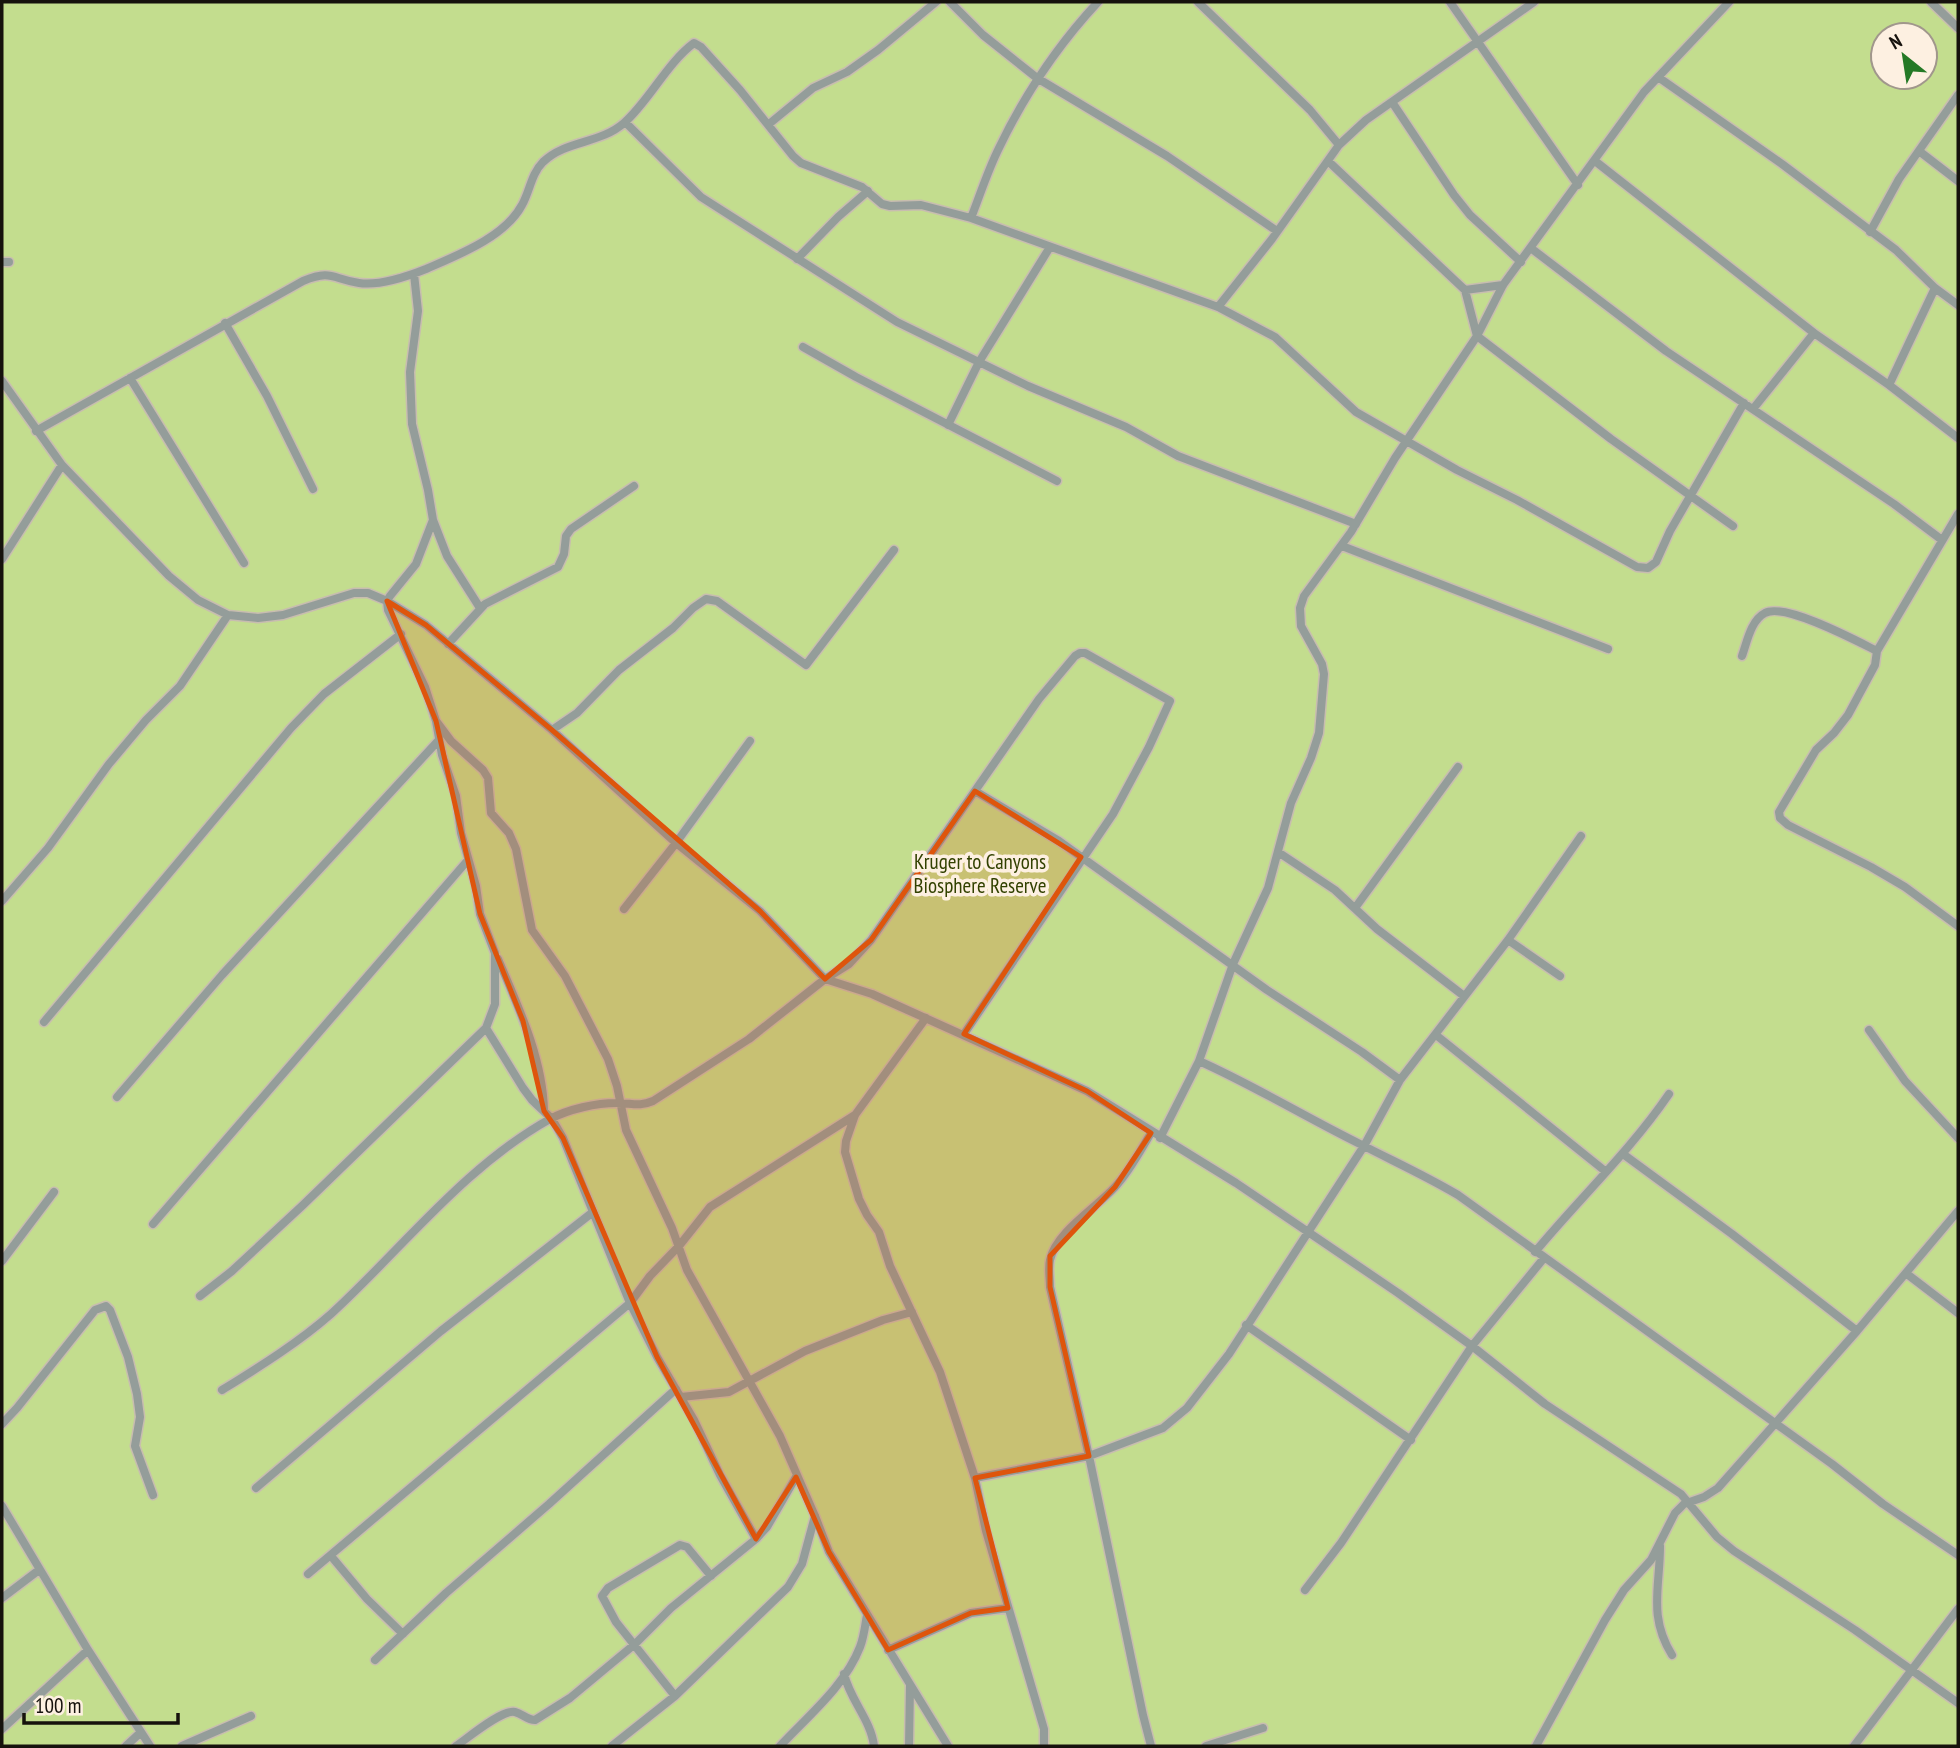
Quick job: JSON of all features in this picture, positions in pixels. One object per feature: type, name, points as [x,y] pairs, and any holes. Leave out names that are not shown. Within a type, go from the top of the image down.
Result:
[{"type":"street","points":[[769,124],[813,88],[847,72],[878,50],[936,2]]},
{"type":"street","points":[[950,2],[983,35],[1037,78],[1167,156],[1277,231]]},
{"type":"street","points":[[971,218],[998,150],[1037,78],[1075,26],[1098,2]]},
{"type":"street","points":[[1198,2],[1310,110],[1339,145]]},
{"type":"street","points":[[1450,2],[1578,185]]},
{"type":"street","points":[[1217,307],[1277,231],[1339,145],[1367,120],[1534,2]]},
{"type":"street","points":[[1160,1138],[1199,1061],[1233,964],[1268,888],[1291,803],[1319,733],[1325,683],[1322,664],[1301,626],[1300,608],[1312,582],[1342,546],[1406,441],[1477,336],[1503,285],[1658,76],[1729,2]]},
{"type":"street","points":[[1931,2],[1958,28]]},
{"type":"street","points":[[36,431],[225,323],[317,275],[328,274],[357,283],[371,284],[414,274],[492,236],[515,216],[523,204],[536,170],[548,158],[563,148],[598,138],[625,122],[694,43],[701,47],[740,90],[787,150],[801,163],[868,191],[882,204],[921,205],[971,218],[1217,307],[1275,337],[1356,412],[1644,570],[1656,562],[1670,531],[1744,403]]},
{"type":"street","points":[[1658,76],[1782,164],[1896,250],[1935,288],[1958,305]]},
{"type":"street","points":[[1870,232],[1883,206],[1958,95]]},
{"type":"street","points":[[1392,102],[1470,215],[1521,262]]},
{"type":"street","points":[[625,122],[702,197],[897,322],[1070,405],[1126,427],[1178,456],[1356,524]]},
{"type":"street","points":[[1919,151],[1958,181]]},
{"type":"street","points":[[1328,161],[1465,290],[1477,336],[1611,439],[1734,526]]},
{"type":"street","points":[[1595,161],[1814,334],[1889,385],[1958,438]]},
{"type":"street","points":[[797,259],[868,191]]},
{"type":"street","points":[[948,425],[979,362],[1050,247]]},
{"type":"street","points":[[1532,249],[1666,351],[1894,504],[1942,540]]},
{"type":"street","points":[[414,274],[418,311],[410,372],[412,424],[433,520],[447,556],[480,608]]},
{"type":"street","points":[[1465,290],[1503,285]]},
{"type":"street","points":[[1889,385],[1935,288]]},
{"type":"street","points":[[225,323],[267,396],[313,489]]},
{"type":"street","points":[[1753,408],[1814,334]]},
{"type":"street","points":[[803,347],[1057,481]]},
{"type":"street","points":[[130,378],[244,563]]},
{"type":"street","points":[[2,381],[62,465],[169,576],[198,600],[228,615],[258,618],[283,615],[354,593],[368,593],[387,601],[426,625],[552,730],[676,843],[760,911],[825,979],[872,994],[1087,1091],[1236,1183],[1472,1346],[1545,1404],[1669,1485],[1690,1502],[1717,1537],[1734,1551],[1912,1669],[1958,1703]]},
{"type":"street","points":[[2,559],[62,465]]},
{"type":"street","points":[[448,644],[480,608],[558,567],[564,554],[566,536],[571,529],[634,485]]},
{"type":"street","points":[[1958,514],[1877,651],[1875,665],[1848,715],[1816,750],[1781,807],[1779,816],[1788,825],[1905,887],[1958,926]]},
{"type":"street","points":[[387,601],[416,565],[433,520]]},
{"type":"street","points":[[1342,546],[1608,649]]},
{"type":"street","points":[[552,730],[577,713],[619,670],[706,598],[717,601],[806,665],[894,550]]},
{"type":"street","points":[[387,601],[390,616],[425,687],[436,721],[438,741],[456,796],[480,914],[530,1045],[540,1080],[544,1111]]},
{"type":"street","points":[[1742,656],[1757,619],[1764,613],[1777,610],[1840,632],[1877,651]]},
{"type":"street","points":[[2,901],[48,848],[83,796],[109,764],[146,720],[180,686],[228,615]]},
{"type":"street","points":[[44,1022],[291,728],[324,694],[401,634]]},
{"type":"street","points":[[222,1390],[268,1361],[329,1315],[454,1190],[552,1118],[596,1105],[645,1105],[670,1092],[750,1040],[825,979],[849,964],[871,940],[1068,663],[1080,653],[1095,657],[1170,701],[1128,787],[964,1034]]},
{"type":"street","points":[[436,721],[451,741],[483,770],[488,778],[491,813],[509,833],[516,849],[532,930],[565,976],[608,1059],[626,1130],[657,1193],[695,1287],[780,1436],[829,1552],[948,1746]]},
{"type":"street","points":[[117,1097],[222,975],[438,741]]},
{"type":"street","points":[[624,909],[750,741]]},
{"type":"street","points":[[1355,908],[1458,767]]},
{"type":"street","points":[[975,791],[1000,808],[1044,831],[1267,990],[1400,1080]]},
{"type":"street","points":[[975,1478],[1089,1456],[1163,1429],[1187,1408],[1229,1354],[1364,1146],[1400,1080],[1508,940],[1581,836]]},
{"type":"street","points":[[1278,852],[1335,890],[1464,996]]},
{"type":"street","points":[[153,1224],[468,860]]},
{"type":"street","points":[[1508,940],[1560,976]]},
{"type":"street","points":[[200,1296],[232,1271],[303,1205],[486,1028],[495,1004],[495,953]]},
{"type":"street","points":[[926,1018],[855,1115],[846,1141],[848,1163],[859,1199],[879,1232],[890,1266],[940,1372],[975,1478],[1007,1608],[1044,1729],[1044,1746]]},
{"type":"street","points":[[486,1028],[531,1100],[552,1118],[571,1155],[630,1303],[720,1475],[757,1539]]},
{"type":"street","points":[[1870,1030],[1905,1081],[1958,1138]]},
{"type":"street","points":[[1436,1035],[1605,1171]]},
{"type":"street","points":[[1199,1061],[1440,1184],[1776,1423],[1883,1504],[1958,1555]]},
{"type":"street","points":[[1535,1252],[1623,1154],[1669,1094]]},
{"type":"street","points":[[308,1574],[630,1303],[650,1276],[719,1199],[855,1115]]},
{"type":"street","points":[[1151,1746],[1050,1287],[1048,1266],[1050,1256],[1067,1232],[1115,1187],[1152,1133]]},
{"type":"street","points":[[1623,1154],[1857,1331]]},
{"type":"street","points":[[2,1261],[54,1192]]},
{"type":"street","points":[[1536,1746],[1605,1620],[1623,1590],[1651,1560],[1675,1513],[1681,1506],[1718,1488],[1907,1274],[1958,1211]]},
{"type":"street","points":[[256,1489],[441,1331],[593,1212]]},
{"type":"street","points":[[1305,1590],[1341,1543],[1472,1346],[1544,1258]]},
{"type":"street","points":[[1907,1274],[1958,1313]]},
{"type":"street","points":[[2,1424],[18,1408],[94,1310],[106,1306],[128,1357],[140,1417],[135,1446],[153,1495]]},
{"type":"street","points":[[375,1660],[446,1593],[679,1393],[729,1392],[805,1351],[883,1320],[912,1312]]},
{"type":"street","points":[[1246,1325],[1411,1440]]},
{"type":"street","points":[[456,1746],[505,1713],[518,1713],[531,1721],[540,1719],[570,1698],[635,1644],[671,1608],[757,1539],[796,1477]]},
{"type":"street","points":[[2,1506],[88,1650],[150,1746]]},
{"type":"street","points":[[612,1746],[675,1696],[788,1587],[797,1575],[816,1516]]},
{"type":"street","points":[[1660,1543],[1656,1616],[1662,1640],[1672,1655]]},
{"type":"street","points":[[675,1696],[616,1622],[602,1599],[603,1593],[680,1545],[687,1547],[711,1576]]},
{"type":"street","points":[[331,1556],[367,1599],[403,1634]]},
{"type":"street","points":[[2,1598],[39,1570]]},
{"type":"street","points":[[888,1650],[971,1613],[1007,1608]]},
{"type":"street","points":[[1854,1746],[1958,1609]]},
{"type":"street","points":[[780,1746],[844,1674],[861,1644],[867,1615]]},
{"type":"street","points":[[2,1730],[88,1650]]},
{"type":"street","points":[[844,1674],[851,1696],[871,1732],[874,1746]]},
{"type":"street","points":[[909,1746],[910,1685]]},
{"type":"street","points":[[182,1746],[251,1716]]},
{"type":"street","points":[[1206,1746],[1264,1728]]},
{"type":"street","points":[[126,1746],[140,1733]]},
{"type":"highlighted area","points":[[387,601],[426,625],[552,730],[760,911],[825,979],[871,940],[975,791],[1081,857],[964,1034],[1087,1091],[1151,1133],[1115,1187],[1050,1256],[1050,1287],[1089,1456],[975,1478],[1008,1608],[971,1613],[888,1650],[829,1552],[796,1477],[756,1539],[657,1357],[563,1138],[544,1111],[523,1021],[480,914],[436,721]]},
{"type":"green space","name":"Kruger to Canyons Biosphere Reserve","points":[[2,2],[1958,2],[1958,1746],[2,1746]]}]
